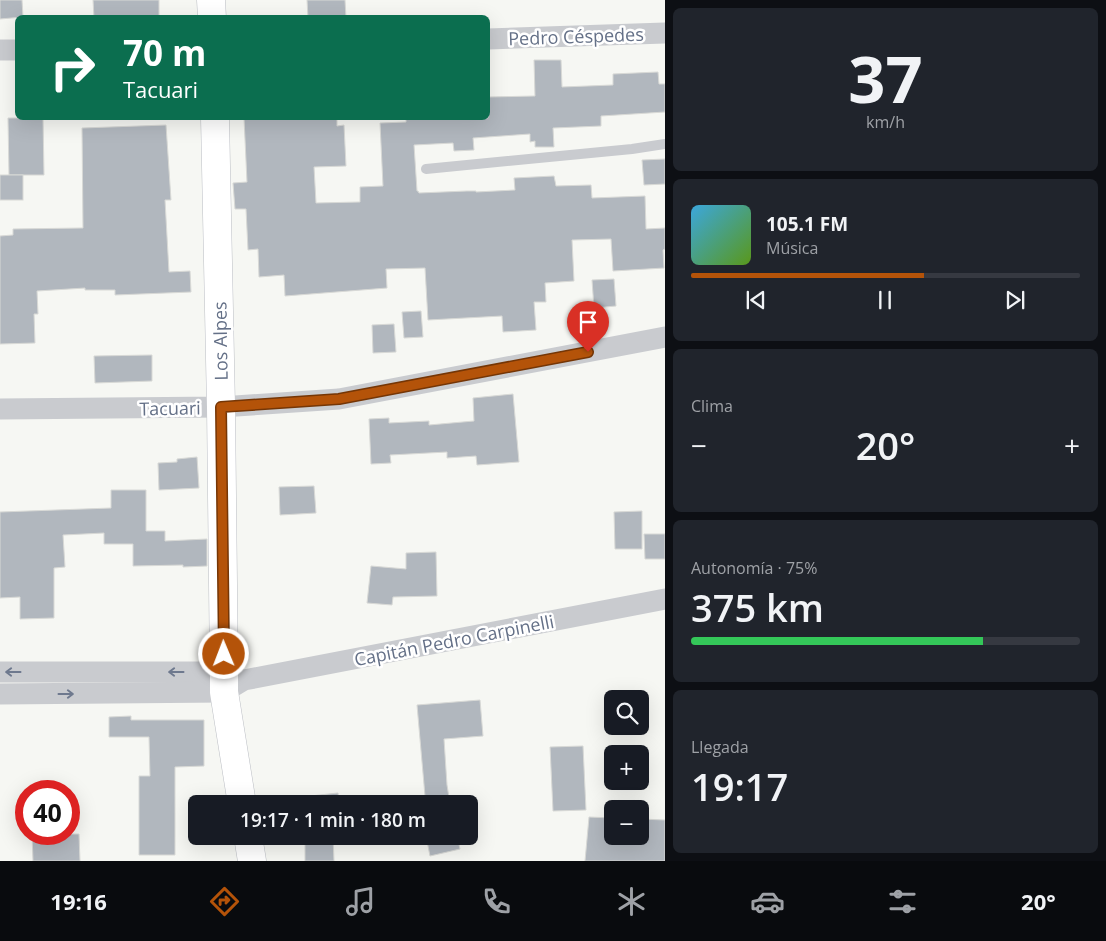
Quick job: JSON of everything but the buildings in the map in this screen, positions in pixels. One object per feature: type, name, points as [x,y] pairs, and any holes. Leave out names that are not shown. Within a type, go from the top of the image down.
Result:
[{"type":"street","points":[[212,0],[212,15]]},
{"type":"street","name":"Pedro Céspedes","points":[[490,39],[665,34]]},
{"type":"street","points":[[0,50],[15,50]]},
{"type":"street","name":"Los Alpes","points":[[215,120],[221,407],[231,681],[241,795]]},
{"type":"street","name":"Tacuari","points":[[0,409],[221,407],[339,399],[665,337]]},
{"type":"street","name":"Capitán Pedro Carpinelli","points":[[0,694],[38,694],[231,681],[665,599]]},
{"type":"street","name":"Capitán Pedro Carpinelli","points":[[0,672],[39,672],[231,681]]},
{"type":"street","points":[[38,694],[39,672]]},
{"type":"street","points":[[249,845],[252,861]]},
{"type":"lane","points":[[426,169],[632,149],[665,144]]},
{"type":"route","points":[[224,654],[221,407],[339,399],[588,352]]}]
